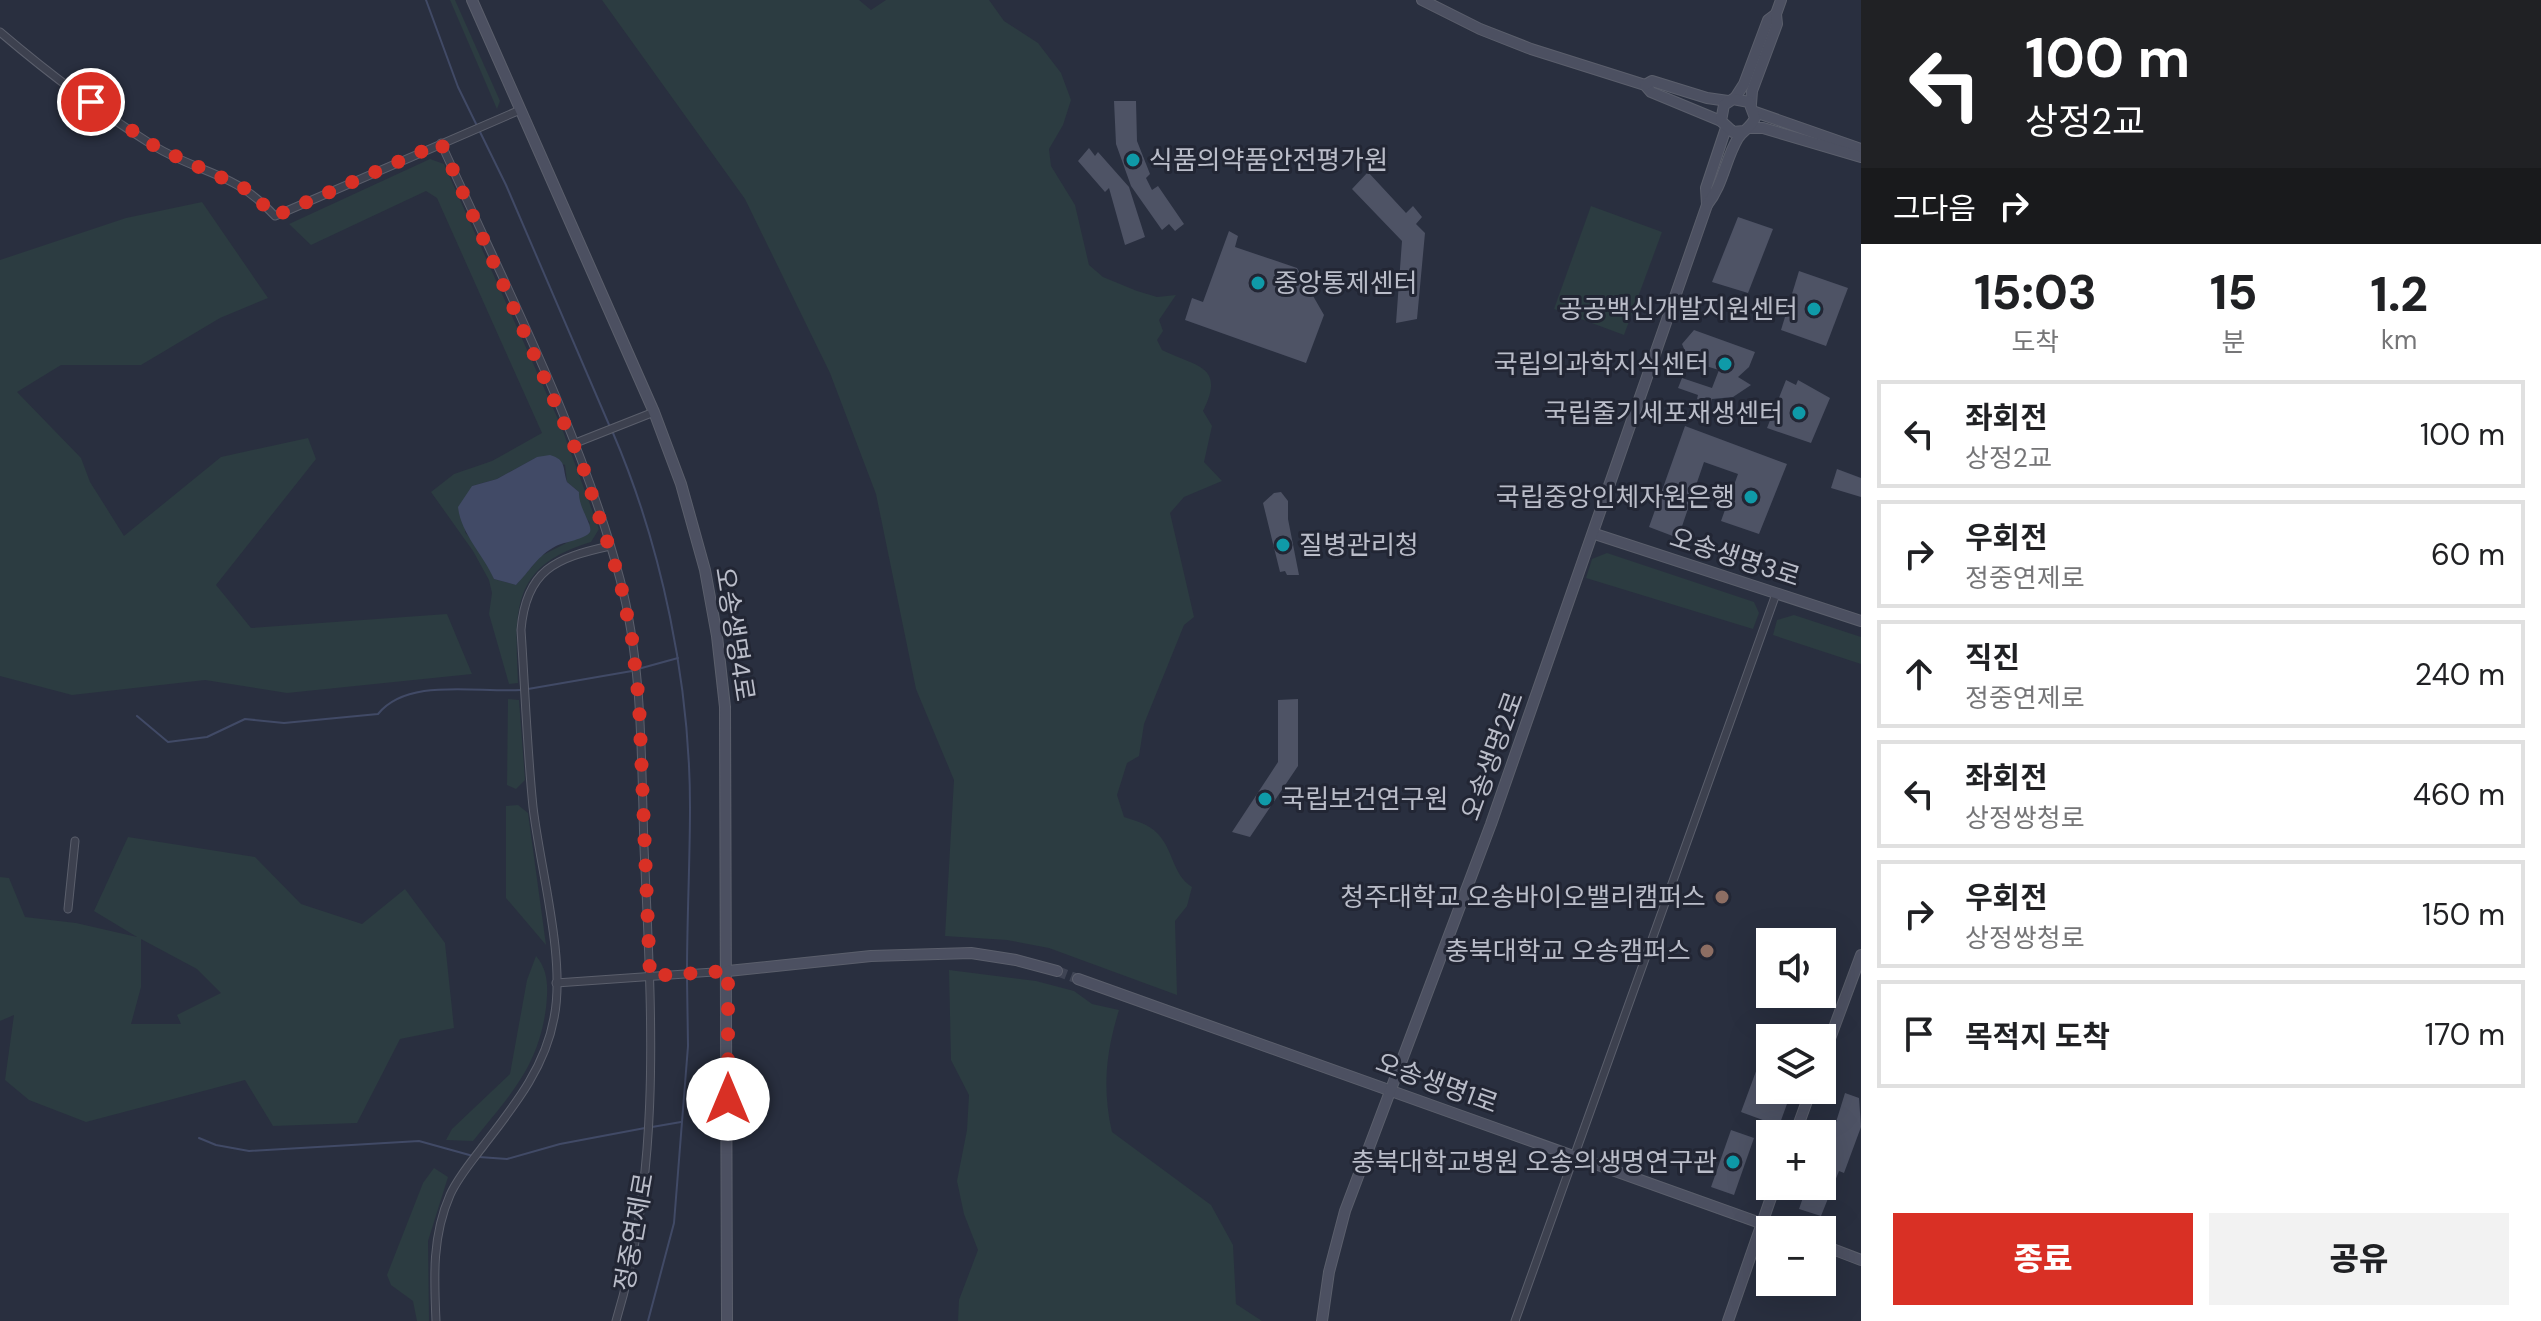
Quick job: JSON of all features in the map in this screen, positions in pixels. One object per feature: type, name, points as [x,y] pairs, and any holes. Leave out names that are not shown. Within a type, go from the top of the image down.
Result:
[{"type":"street","name":"오송생명4로","points":[[472,0],[681,484],[705,570],[725,707],[727,1321]]},
{"type":"street","points":[[1422,0],[1480,29],[1531,49],[1645,85],[1651,92],[1701,110],[1733,132],[1763,128],[1861,157]]},
{"type":"street","points":[[1747,130],[1753,108],[1752,91],[1777,24],[1776,14],[1781,0]]},
{"type":"street","points":[[1724,124],[1721,110],[1744,84],[1768,20],[1776,14]]},
{"type":"street","points":[[0,32],[39,65],[156,147],[248,190],[275,216],[520,110]]},
{"type":"street","points":[[1645,85],[1652,81],[1707,98],[1731,100],[1861,149]]},
{"type":"street","name":"오송생명2로","points":[[1707,205],[1706,188],[1724,124]]},
{"type":"street","name":"오송생명2로","points":[[1322,1321],[1329,1272],[1345,1211],[1491,824],[1595,534],[1707,205],[1719,190],[1737,141],[1747,130]]},
{"type":"street","points":[[441,143],[577,442],[620,581],[637,679],[654,976]]},
{"type":"street","points":[[577,442],[649,414]]},
{"type":"street","name":"오송생명3로","points":[[1595,534],[1861,621]]},
{"type":"street","points":[[436,1321],[434,1249],[450,1195],[538,1067],[555,1016],[556,983],[548,896],[533,806],[521,630],[523,605],[531,588],[556,561],[610,546]]},
{"type":"street","points":[[1515,1321],[1776,594]]},
{"type":"street","points":[[68,909],[75,841]]},
{"type":"street","points":[[556,983],[728,971],[871,956],[971,953],[1057,971]]},
{"type":"street","points":[[1835,1024],[1861,955]]},
{"type":"street","name":"정중연제로","points":[[616,1321],[634,1250],[649,1141],[654,976]]},
{"type":"street","name":"오송생명1로","points":[[1078,979],[1756,1221]]},
{"type":"street","points":[[1728,1321],[1756,1240]]},
{"type":"street","points":[[1836,1250],[1861,1260]]},
{"type":"shaded area","points":[[450,0],[455,0],[500,101],[497,109]]},
{"type":"shaded area","points":[[602,0],[859,0],[871,10],[886,0],[989,0],[1004,21],[1038,43],[1061,73],[1071,100],[1063,125],[1049,149],[1051,166],[1075,205],[1089,265],[1103,277],[1137,291],[1157,297],[1176,295],[1159,320],[1163,331],[1157,340],[1162,350],[1204,370],[1211,384],[1203,411],[1212,426],[1204,462],[1222,481],[1184,497],[1170,513],[1194,617],[1184,625],[1144,724],[1139,756],[1127,763],[1117,795],[1124,817],[1146,825],[1158,834],[1180,876],[1192,887],[1187,906],[1175,921],[1177,995],[1049,948],[1007,940],[945,936],[954,780],[916,689],[876,494],[830,373],[745,199]]},
{"type":"shaded area","points":[[430,159],[444,164],[561,426],[599,529],[591,542],[564,552],[545,564],[523,594],[518,613],[518,683],[509,684],[489,614],[492,593],[489,580],[473,551],[431,492],[454,474],[492,461],[542,433],[437,198],[426,191],[311,245],[289,224]],"holes":[[[537,457],[565,465],[567,482],[579,492],[579,508],[590,523],[576,538],[541,556],[516,585],[494,579],[483,555],[465,532],[472,486],[497,479]]]},
{"type":"shaded area","points":[[202,202],[268,298],[220,318],[141,365],[61,365],[17,392],[81,458],[90,482],[124,536],[221,457],[308,438],[316,459],[216,585],[251,628],[447,614],[472,674],[287,693],[205,680],[72,695],[0,676],[0,260],[126,218]]},
{"type":"shaded area","points":[[1591,206],[1662,232],[1624,335],[1554,309]]},
{"type":"shaded area","points":[[1607,553],[1754,602],[1759,613],[1753,629],[1586,578],[1592,559]]},
{"type":"shaded area","points":[[1794,615],[1861,637],[1861,664],[1773,635],[1777,620]]},
{"type":"shaded area","points":[[508,699],[519,700],[525,780],[516,789],[507,785]]},
{"type":"shaded area","points":[[518,805],[528,813],[546,945],[506,898],[506,806]]},
{"type":"shaded area","points":[[128,837],[255,857],[301,904],[362,924],[405,889],[445,943],[454,1028],[400,1039],[357,1123],[273,1126],[245,1080],[86,1122],[29,1100],[5,1080],[14,1015],[0,1021],[0,877],[9,878],[25,917],[76,923],[137,937],[94,911]],"holes":[[[141,939],[197,969],[221,993],[177,1015],[181,1024],[131,1024],[141,987]]]},
{"type":"shaded area","points":[[536,956],[545,974],[547,1001],[542,1029],[529,1065],[510,1095],[473,1141],[446,1140],[452,1129],[510,1074],[527,980]]},
{"type":"shaded area","points":[[949,970],[1036,981],[1074,991],[1092,1004],[1119,1010],[1107,1070],[1107,1100],[1112,1132],[1211,1205],[1233,1245],[1236,1304],[1262,1321],[958,1321],[959,1300],[978,1250],[964,1214],[957,1181],[967,1130],[969,1095],[951,1060]]},
{"type":"shaded area","points":[[434,1168],[448,1177],[428,1241],[429,1321],[417,1321],[413,1301],[391,1285],[387,1275],[423,1183]]},
{"type":"water","points":[[550,455],[562,462],[567,482],[579,492],[590,532],[549,550],[516,585],[494,579],[463,526],[458,507],[472,486],[497,479],[537,457]]},
{"type":"building","name":"식품의약품안전평가원","points":[[1114,101],[1136,101],[1137,141],[1150,174],[1146,178],[1152,190],[1158,186],[1184,224],[1175,231],[1169,224],[1162,230],[1131,186],[1116,144]]},
{"type":"building","name":"식품의약품안전평가원","points":[[1089,148],[1095,156],[1098,152],[1129,187],[1145,237],[1125,245],[1109,188],[1105,192],[1078,161]]},
{"type":"building","points":[[1368,172],[1406,213],[1413,206],[1422,217],[1416,224],[1425,233],[1417,319],[1396,323],[1402,241],[1352,189]]},
{"type":"building","name":"공공백신개발지원센터","points":[[1738,217],[1773,229],[1748,293],[1712,282]]},
{"type":"building","name":"중앙통제센터","points":[[1229,231],[1238,236],[1235,247],[1297,268],[1324,315],[1306,363],[1185,320],[1192,298],[1203,302]]},
{"type":"building","name":"공공백신개발지원센터","points":[[1799,271],[1848,288],[1826,346],[1781,330]]},
{"type":"building","name":"국립의과학지식센터","points":[[1694,330],[1755,352],[1749,367],[1738,377],[1751,385],[1733,397],[1712,399],[1711,403],[1678,388],[1682,378],[1712,388],[1719,370],[1689,361],[1682,344]]},
{"type":"building","name":"국립줄기세포재생센터","points":[[1786,380],[1796,385],[1798,380],[1830,398],[1811,443],[1767,428]]},
{"type":"building","name":"국립중앙인체자원은행","points":[[1685,426],[1787,464],[1759,534],[1721,521],[1738,474],[1704,462],[1678,538],[1649,527]]},
{"type":"building","points":[[1837,469],[1861,478],[1861,497],[1831,488]]},
{"type":"building","name":"질병관리청","points":[[1281,492],[1288,501],[1288,519],[1299,575],[1280,572],[1263,503],[1274,493]]},
{"type":"building","name":"국립보건연구원","points":[[1298,699],[1298,766],[1250,837],[1232,832],[1278,762],[1278,700]]},
{"type":"building","points":[[1756,1071],[1756,1104],[1787,1104],[1781,1120],[1763,1120],[1741,1112]]},
{"type":"building","points":[[1845,1093],[1859,1098],[1861,1127],[1844,1173],[1839,1171],[1836,1178],[1836,1122]]},
{"type":"building","name":"충북대학교병원 오송의생명연구관","points":[[1731,1130],[1754,1138],[1734,1195],[1711,1187]]},
{"type":"building","points":[[1802,1200],[1827,1200],[1821,1216],[1799,1209]]},
{"type":"waterway","points":[[426,0],[458,87],[506,185],[610,427]]},
{"type":"waterway","points":[[613,433],[646,522],[679,664],[689,760],[687,972]]},
{"type":"waterway","points":[[638,669],[678,658]]},
{"type":"waterway","points":[[528,689],[632,671]]},
{"type":"waterway","points":[[137,716],[168,742],[207,737],[245,719],[284,723],[378,714],[391,702],[425,691],[521,690]]},
{"type":"waterway","points":[[648,1321],[674,1223],[688,1046],[687,978]]},
{"type":"waterway","points":[[652,1127],[681,1122]]},
{"type":"waterway","points":[[479,1157],[507,1159],[560,1144],[645,1128]]},
{"type":"waterway","points":[[199,1138],[216,1145],[249,1151],[419,1141],[473,1156]]},
{"type":"tunnel","points":[[1057,971],[1078,979]]},
{"type":"place","name":"식품의약품안전평가원","points":[[1133,160]]},
{"type":"place","name":"중앙통제센터","points":[[1258,283]]},
{"type":"place","name":"공공백신개발지원센터","points":[[1814,309]]},
{"type":"place","name":"국립의과학지식센터","points":[[1725,364]]},
{"type":"place","name":"국립줄기세포재생센터","points":[[1799,413]]},
{"type":"place","name":"국립중앙인체자원은행","points":[[1751,497]]},
{"type":"place","name":"질병관리청","points":[[1283,545]]},
{"type":"place","name":"국립보건연구원","points":[[1265,799]]},
{"type":"place","name":"청주대학교 오송바이오밸리캠퍼스","points":[[1722,897]]},
{"type":"place","name":"충북대학교 오송캠퍼스","points":[[1707,951]]},
{"type":"place","name":"충북대학교병원 오송의생명연구관","points":[[1733,1162]]},
{"type":"route","points":[[91,102],[156,147],[248,190],[275,216],[441,143],[582,464],[604,526],[632,639],[639,702],[650,976],[728,971],[728,1099]]}]
